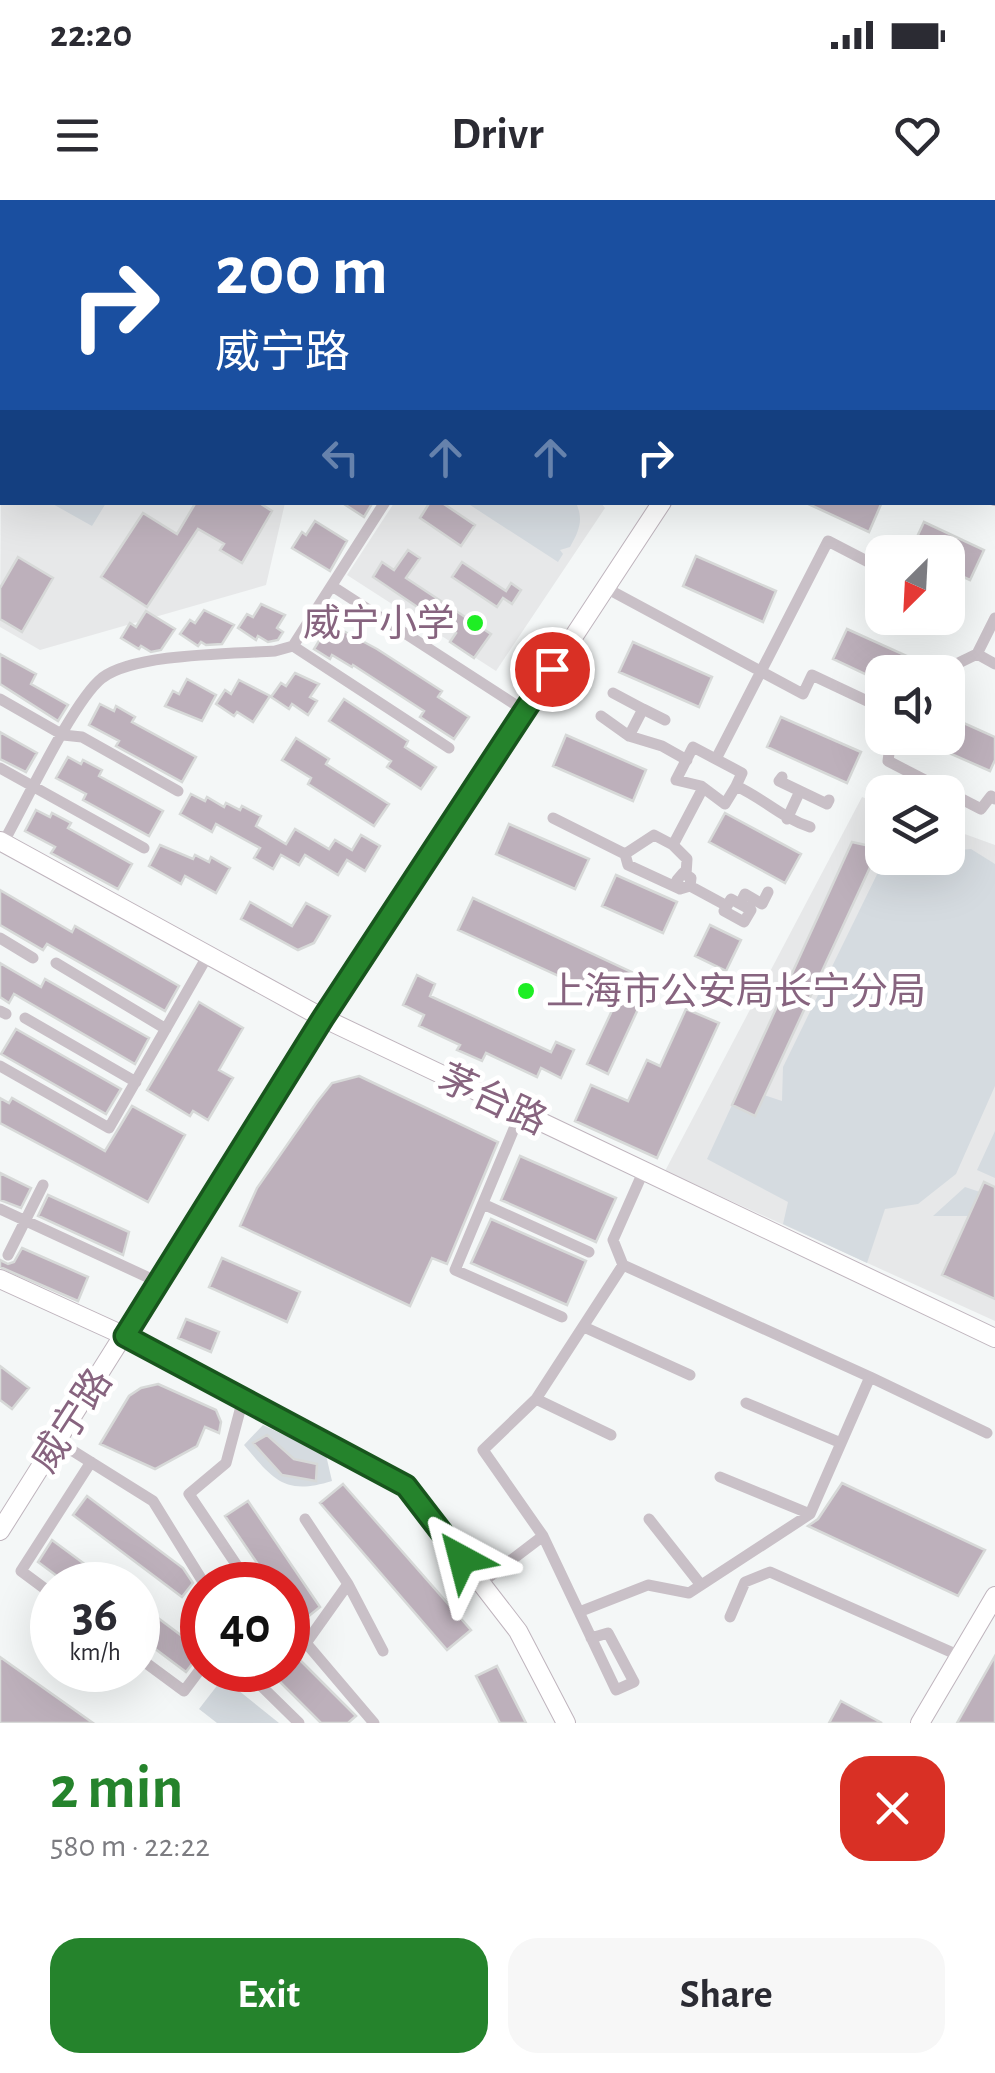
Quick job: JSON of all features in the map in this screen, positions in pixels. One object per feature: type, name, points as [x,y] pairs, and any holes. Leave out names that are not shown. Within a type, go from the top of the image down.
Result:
[{"type":"street","points":[[2,842],[84,697],[104,677],[142,662],[293,646],[382,505]]},
{"type":"street","name":"威宁路","points":[[0,1531],[323,1018],[660,505]]},
{"type":"street","points":[[716,759],[828,541],[865,560]]},
{"type":"street","points":[[332,586],[525,710]]},
{"type":"street","points":[[606,588],[803,694],[812,675],[865,700]]},
{"type":"street","points":[[965,660],[977,654],[995,618]]},
{"type":"street","points":[[293,646],[449,748]]},
{"type":"street","points":[[977,654],[995,664]]},
{"type":"street","points":[[613,693],[665,720]]},
{"type":"street","points":[[0,699],[63,735],[82,737],[178,791]]},
{"type":"street","points":[[629,736],[643,709]]},
{"type":"street","points":[[601,716],[629,736],[662,746],[687,760]]},
{"type":"street","points":[[693,747],[742,773],[725,804],[703,788],[676,780],[687,760],[693,747]]},
{"type":"street","points":[[889,755],[888,761],[981,809],[991,796],[995,798]]},
{"type":"street","points":[[0,768],[144,848]]},
{"type":"street","points":[[782,777],[780,781],[827,804],[828,800]]},
{"type":"street","points":[[736,786],[756,795],[787,819],[810,827]]},
{"type":"street","points":[[673,845],[703,788]]},
{"type":"street","points":[[787,819],[800,791]]},
{"type":"street","points":[[552,818],[630,850],[641,860],[637,868],[733,905],[745,894],[762,904],[768,892]]},
{"type":"street","points":[[630,850],[654,835],[673,845],[687,859],[686,884]]},
{"type":"street","name":"茅台路","points":[[2,842],[323,1018],[995,1338]]},
{"type":"street","points":[[0,938],[33,958]]},
{"type":"street","points":[[0,1066],[109,1128],[208,955]]},
{"type":"street","points":[[56,963],[166,1029]]},
{"type":"street","points":[[25,1018],[136,1082]]},
{"type":"street","points":[[521,1112],[455,1270],[562,1317]]},
{"type":"street","points":[[644,1170],[613,1240],[623,1264],[987,1432]]},
{"type":"street","points":[[8,1255],[43,1185]]},
{"type":"street","points":[[483,1204],[589,1252]]},
{"type":"street","points":[[0,1209],[158,1282]]},
{"type":"street","points":[[591,1638],[608,1632],[634,1682],[616,1690],[591,1638],[543,1536],[483,1450],[536,1399],[623,1264]]},
{"type":"street","points":[[0,1279],[125,1336],[406,1486],[518,1631],[566,1723]]},
{"type":"street","points":[[584,1327],[690,1375]]},
{"type":"street","points":[[579,1612],[648,1585],[689,1593],[810,1514],[870,1377]]},
{"type":"street","points":[[235,1562],[189,1494],[226,1463],[243,1399]]},
{"type":"street","points":[[536,1399],[611,1435]]},
{"type":"street","points":[[746,1403],[841,1443]]},
{"type":"street","points":[[57,1441],[153,1501],[191,1562]]},
{"type":"street","points":[[30,1578],[21,1571],[91,1462]]},
{"type":"street","points":[[720,1477],[810,1514]]},
{"type":"street","points":[[304,1518],[348,1584],[383,1651]]},
{"type":"street","points":[[649,1519],[700,1585]]},
{"type":"street","points":[[481,1583],[543,1536]]},
{"type":"street","points":[[730,1617],[744,1582],[770,1572],[960,1656]]},
{"type":"street","points":[[310,1636],[348,1584]]},
{"type":"street","points":[[920,1723],[995,1596]]},
{"type":"street","points":[[310,1647],[374,1723]]},
{"type":"street","points":[[267,1692],[299,1723]]},
{"type":"shaded area","points":[[1,505],[285,505],[266,585],[40,650],[0,627]]},
{"type":"shaded area","points":[[55,505],[105,505],[92,526]]},
{"type":"shaded area","name":"威宁小学","points":[[393,505],[605,508],[496,671],[347,575]]},
{"type":"shaded area","points":[[470,505],[577,505],[580,515],[576,536],[570,547],[560,550],[563,554],[558,562]]},
{"type":"shaded area","points":[[862,797],[865,875],[965,875],[965,834],[995,845],[995,1321],[665,1171]]},
{"type":"shaded area","points":[[971,849],[995,864],[995,1086],[956,1174],[918,1204],[885,1209],[867,1263],[783,1224],[788,1202],[707,1159],[732,1105],[754,1116],[764,1095],[782,1101],[783,1067],[877,875],[965,875],[965,850]]},
{"type":"shaded area","points":[[995,1131],[995,1178],[977,1170]]},
{"type":"shaded area","points":[[965,1187],[980,1192],[969,1216],[933,1216]]},
{"type":"shaded area","points":[[263,1425],[326,1455],[332,1481],[291,1485],[272,1475],[244,1445]]},
{"type":"shaded area","points":[[212,1692],[240,1692],[279,1723],[217,1723],[199,1709]]},
{"type":"building","points":[[194,505],[263,505],[272,511],[242,563],[220,550],[224,544],[198,529],[147,607],[101,577],[143,513],[177,534]]},
{"type":"building","points":[[346,505],[371,505],[364,517]]},
{"type":"building","points":[[428,505],[445,505],[475,525],[461,546],[420,518]]},
{"type":"building","points":[[810,505],[881,505],[869,532]]},
{"type":"building","points":[[315,521],[347,541],[330,571],[292,548]]},
{"type":"building","points":[[924,522],[952,535],[918,535]]},
{"type":"building","points":[[965,541],[984,550],[970,580],[965,578]]},
{"type":"building","points":[[408,550],[420,558],[406,578],[491,634],[474,658],[450,642],[456,633],[373,577],[382,562],[394,570]]},
{"type":"building","points":[[696,556],[776,591],[763,622],[683,586]]},
{"type":"building","points":[[18,557],[53,578],[22,632],[0,619],[0,588]]},
{"type":"building","points":[[462,562],[506,591],[511,583],[521,590],[512,604],[503,598],[497,607],[452,577]]},
{"type":"building","points":[[261,604],[285,615],[277,628],[283,632],[278,640],[268,642],[258,636],[256,640],[238,628],[247,614],[253,617]]},
{"type":"building","points":[[204,610],[234,625],[222,644],[201,642],[198,646],[180,634]]},
{"type":"building","points":[[146,611],[175,629],[161,650],[151,652],[141,646],[139,649],[121,638],[130,623],[136,627]]},
{"type":"building","points":[[336,627],[442,691],[438,697],[469,717],[454,739],[420,717],[424,711],[353,665],[332,655],[330,659],[314,649],[322,636],[328,640]]},
{"type":"building","points":[[847,629],[905,655],[865,655],[865,674],[833,659]]},
{"type":"building","points":[[633,642],[712,677],[699,707],[619,672]]},
{"type":"building","points":[[0,654],[36,674],[31,684],[68,705],[58,721],[0,684]]},
{"type":"building","points":[[295,673],[319,684],[310,697],[317,701],[308,715],[271,697]]},
{"type":"building","points":[[187,679],[216,695],[202,721],[165,706],[173,691],[179,694]]},
{"type":"building","points":[[239,680],[270,696],[253,722],[216,704],[225,690],[231,694]]},
{"type":"building","points":[[344,699],[408,741],[405,747],[436,767],[421,789],[387,767],[391,761],[329,721]]},
{"type":"building","points":[[100,704],[114,711],[116,706],[135,717],[132,722],[196,757],[182,782],[116,746],[119,741],[89,725]]},
{"type":"building","points":[[781,717],[861,752],[847,783],[767,747]]},
{"type":"building","points":[[965,724],[995,737],[995,760],[990,771],[954,755],[965,755]]},
{"type":"building","points":[[0,732],[37,753],[26,772],[0,759]]},
{"type":"building","points":[[566,735],[646,770],[633,801],[553,766]]},
{"type":"building","points":[[296,738],[329,759],[326,764],[389,804],[374,826],[308,784],[311,778],[282,760]]},
{"type":"building","points":[[68,757],[102,770],[99,776],[163,811],[149,836],[83,800],[86,794],[56,778]]},
{"type":"building","points":[[191,794],[205,801],[207,797],[224,807],[226,803],[240,810],[242,806],[261,816],[256,826],[286,844],[295,829],[329,849],[335,840],[352,850],[361,835],[380,846],[365,871],[347,860],[338,875],[305,855],[299,865],[281,855],[273,869],[254,858],[260,848],[216,824],[212,832],[180,814]]},
{"type":"building","points":[[36,810],[71,823],[68,828],[132,864],[118,889],[51,853],[55,847],[25,831]]},
{"type":"building","points":[[725,813],[801,854],[785,883],[709,842]]},
{"type":"building","points":[[509,824],[589,859],[575,889],[496,854]]},
{"type":"building","points":[[852,842],[865,845],[867,875],[755,1116],[732,1105]]},
{"type":"building","points":[[160,845],[193,859],[195,855],[209,862],[211,857],[230,868],[216,893],[185,876],[181,884],[149,866]]},
{"type":"building","points":[[616,875],[677,902],[663,933],[602,906]]},
{"type":"building","points":[[0,890],[72,932],[75,926],[179,986],[165,1011],[47,944],[43,950],[0,925]]},
{"type":"building","points":[[473,898],[651,981],[608,1074],[587,1064],[616,1002],[458,930]]},
{"type":"building","points":[[250,902],[292,926],[306,903],[330,916],[314,943],[298,950],[241,919]]},
{"type":"building","points":[[710,925],[741,940],[726,971],[695,956]]},
{"type":"building","points":[[0,963],[41,987],[45,979],[149,1038],[135,1064],[14,994],[9,1003],[0,997]]},
{"type":"building","points":[[417,975],[435,984],[430,996],[551,1052],[556,1042],[574,1050],[561,1078],[541,1068],[537,1077],[486,1053],[482,1061],[457,1050],[460,1045],[419,1026],[424,1015],[403,1005]]},
{"type":"building","points":[[199,1002],[243,1028],[219,1070],[233,1078],[208,1120],[193,1111],[190,1116],[147,1090]]},
{"type":"building","points":[[686,1009],[719,1023],[657,1158],[575,1121],[591,1085],[628,1101],[647,1060],[660,1066]]},
{"type":"building","points":[[16,1029],[121,1089],[106,1114],[1,1054]]},
{"type":"building","points":[[359,1076],[498,1142],[447,1264],[432,1258],[410,1306],[240,1226],[257,1188],[332,1083]]},
{"type":"building","points":[[0,1098],[9,1103],[12,1098],[105,1151],[132,1106],[185,1135],[148,1202],[0,1123]]},
{"type":"building","points":[[520,1156],[616,1198],[596,1242],[501,1200]]},
{"type":"building","points":[[0,1173],[31,1188],[21,1208],[0,1200]]},
{"type":"building","points":[[984,1182],[995,1187],[995,1299],[942,1275]]},
{"type":"building","points":[[48,1195],[129,1232],[123,1255],[38,1216]]},
{"type":"building","points":[[491,1219],[586,1261],[567,1305],[471,1263]]},
{"type":"building","points":[[22,1248],[88,1277],[78,1301],[0,1267],[0,1260],[14,1262]]},
{"type":"building","points":[[222,1258],[300,1292],[287,1322],[209,1287]]},
{"type":"building","points":[[186,1319],[219,1332],[211,1352],[178,1338]]},
{"type":"building","points":[[0,1366],[29,1388],[12,1409],[0,1400]]},
{"type":"building","points":[[158,1384],[216,1410],[221,1422],[219,1433],[205,1427],[197,1446],[155,1469],[100,1444],[129,1396]]},
{"type":"building","points":[[267,1435],[294,1459],[317,1464],[316,1481],[282,1475],[253,1443]]},
{"type":"building","points":[[842,1483],[985,1550],[958,1596],[808,1526],[818,1519]]},
{"type":"building","points":[[343,1484],[471,1630],[447,1650],[320,1503]]},
{"type":"building","points":[[87,1496],[180,1566],[180,1595],[160,1580],[160,1562],[135,1562],[73,1515]]},
{"type":"building","points":[[248,1501],[289,1562],[256,1562],[225,1516]]},
{"type":"building","points":[[52,1540],[82,1562],[38,1562]]},
{"type":"building","points":[[310,1592],[320,1607],[310,1615]]},
{"type":"building","points":[[160,1620],[180,1634],[180,1668],[160,1652]]},
{"type":"building","points":[[995,1656],[995,1723],[957,1723]]},
{"type":"building","points":[[0,1657],[30,1678],[30,1692],[49,1692],[93,1723],[0,1723]]},
{"type":"building","points":[[497,1666],[526,1723],[500,1723],[476,1676]]},
{"type":"building","points":[[310,1670],[356,1716],[348,1723],[321,1723],[290,1692],[310,1692]]},
{"type":"building","points":[[841,1701],[882,1723],[829,1723]]},
{"type":"place","name":"威宁小学","points":[[475,623]]},
{"type":"place","name":"上海市公安局长宁分局","points":[[526,991]]},
{"type":"route","points":[[462,1559],[406,1486],[125,1336],[323,1018],[552,669]]}]
